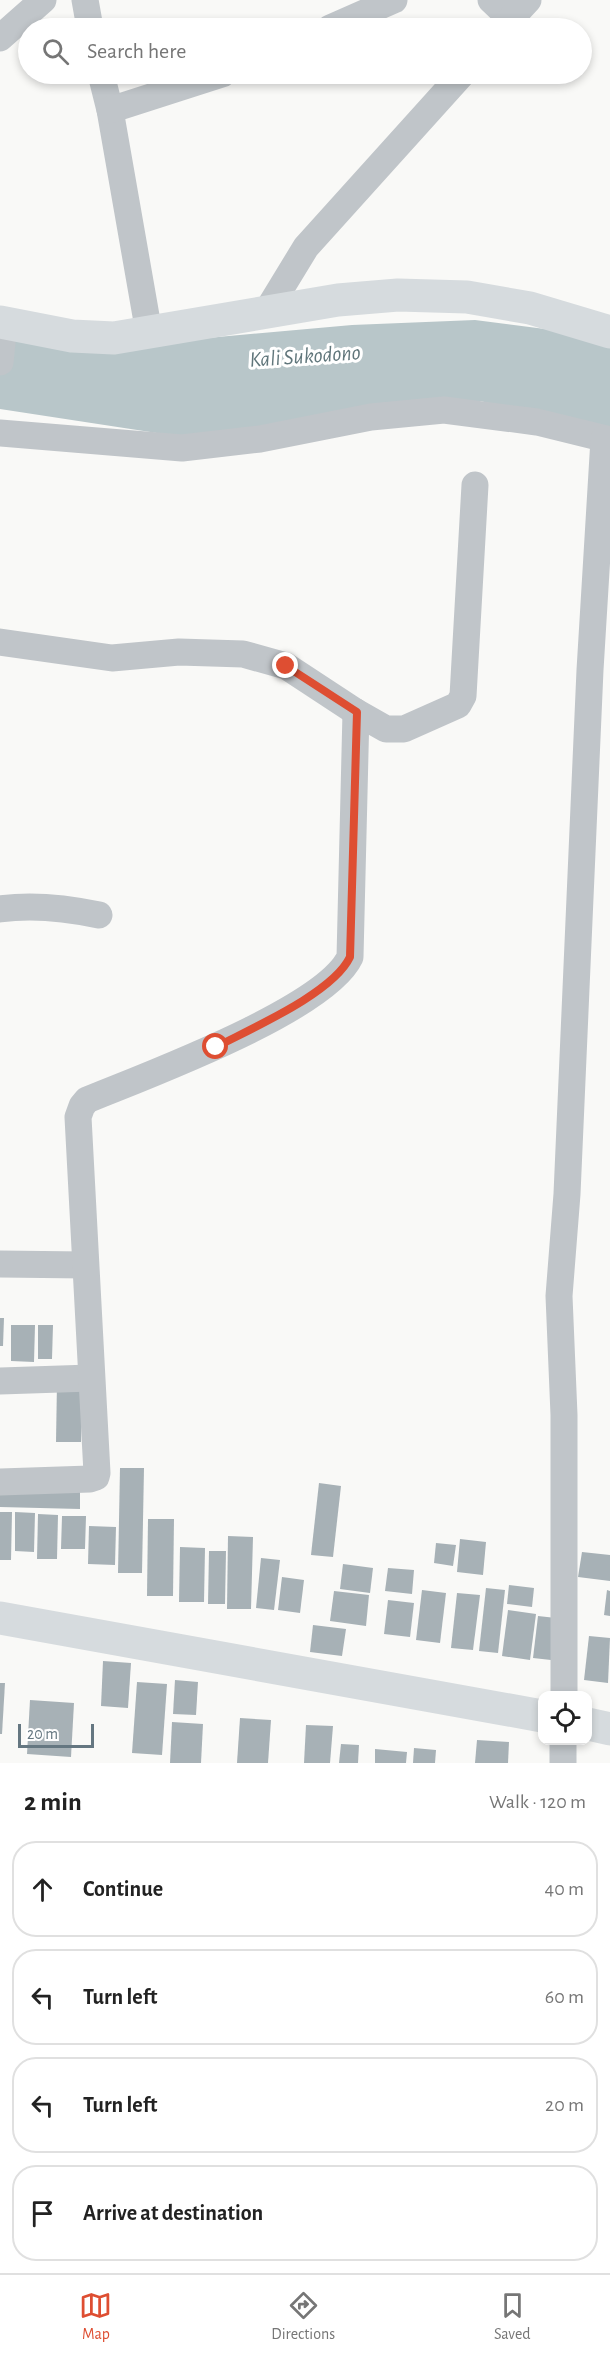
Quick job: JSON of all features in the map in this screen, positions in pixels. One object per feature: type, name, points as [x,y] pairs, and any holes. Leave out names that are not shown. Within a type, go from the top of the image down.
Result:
[{"type":"main road","points":[[2,326],[72,336],[114,338],[338,300],[398,295],[467,297],[530,308],[610,332]]},
{"type":"main road","points":[[0,1618],[538,1715]]},
{"type":"main road","points":[[592,1725],[610,1729]]},
{"type":"street","points":[[23,18],[43,0]]},
{"type":"street","points":[[85,0],[88,18]]},
{"type":"street","points":[[353,18],[394,0]]},
{"type":"street","points":[[491,0],[514,16]]},
{"type":"street","points":[[0,38],[18,22]]},
{"type":"street","points":[[104,84],[149,333]]},
{"type":"street","points":[[110,110],[191,84]]},
{"type":"street","points":[[267,311],[306,247],[453,84]]},
{"type":"street","points":[[0,362],[2,326]]},
{"type":"street","points":[[0,433],[182,447],[260,439],[371,417],[444,410],[537,422],[607,439],[589,682],[567,1194],[559,1296],[564,1415],[564,1691]]},
{"type":"street","points":[[0,642],[112,658],[179,652],[243,654],[286,666],[386,729],[404,729],[458,705],[463,696],[476,485]]},
{"type":"street","points":[[0,1482],[96,1477],[78,1117],[82,1106],[87,1100],[216,1047],[303,1000],[345,968],[350,957],[352,942],[357,712]]},
{"type":"street","points":[[0,909],[59,907],[99,915]]},
{"type":"street","points":[[0,1264],[85,1265]]},
{"type":"street","points":[[0,1381],[91,1378]]},
{"type":"street","points":[[562,1763],[563,1745]]},
{"type":"water","name":"Kali Sukodono","points":[[475,320],[576,333],[610,344],[610,431],[480,401],[196,439],[0,409],[0,336],[185,340],[352,325]]},
{"type":"building","points":[[0,1318],[4,1318],[3,1346],[0,1346]]},
{"type":"building","points":[[11,1325],[35,1325],[34,1362],[11,1361]]},
{"type":"building","points":[[38,1325],[53,1325],[52,1359],[38,1359]]},
{"type":"building","points":[[57,1382],[82,1382],[81,1442],[56,1442]]},
{"type":"building","points":[[120,1468],[144,1468],[142,1573],[118,1573]]},
{"type":"building","points":[[319,1483],[341,1486],[333,1557],[311,1555]]},
{"type":"building","points":[[0,1488],[80,1489],[80,1509],[0,1507]]},
{"type":"building","points":[[0,1512],[12,1512],[11,1560],[0,1560]]},
{"type":"building","points":[[15,1512],[35,1513],[34,1552],[15,1551]]},
{"type":"building","points":[[38,1514],[58,1515],[57,1559],[37,1559]]},
{"type":"building","points":[[62,1516],[86,1516],[85,1549],[61,1549]]},
{"type":"building","points":[[148,1519],[174,1519],[173,1596],[147,1596]]},
{"type":"building","points":[[89,1526],[116,1527],[115,1565],[88,1564]]},
{"type":"building","points":[[228,1536],[253,1537],[251,1609],[227,1609]]},
{"type":"building","points":[[460,1539],[486,1542],[483,1575],[457,1572]]},
{"type":"building","points":[[436,1543],[456,1545],[453,1566],[434,1563]]},
{"type":"building","points":[[180,1547],[205,1548],[204,1602],[179,1602]]},
{"type":"building","points":[[209,1551],[226,1551],[225,1604],[208,1604]]},
{"type":"building","points":[[582,1552],[610,1555],[610,1581],[578,1577]]},
{"type":"building","points":[[261,1558],[280,1560],[274,1610],[256,1608]]},
{"type":"building","points":[[343,1564],[373,1568],[370,1593],[340,1589]]},
{"type":"building","points":[[388,1568],[414,1570],[412,1594],[385,1591]]},
{"type":"building","points":[[282,1577],[304,1580],[300,1613],[278,1610]]},
{"type":"building","points":[[509,1585],[534,1588],[532,1607],[507,1604]]},
{"type":"building","points":[[486,1588],[505,1590],[498,1653],[479,1651]]},
{"type":"building","points":[[422,1590],[446,1593],[440,1643],[416,1640]]},
{"type":"building","points":[[607,1590],[610,1591],[610,1616],[604,1615]]},
{"type":"building","points":[[334,1591],[369,1595],[366,1626],[330,1621]]},
{"type":"building","points":[[457,1593],[480,1595],[473,1650],[451,1648]]},
{"type":"building","points":[[388,1600],[414,1603],[410,1637],[384,1634]]},
{"type":"building","points":[[508,1610],[536,1614],[530,1660],[502,1656]]},
{"type":"building","points":[[538,1616],[556,1618],[551,1660],[533,1658]]},
{"type":"building","points":[[313,1625],[346,1629],[342,1656],[310,1652]]},
{"type":"building","points":[[589,1636],[610,1638],[608,1683],[584,1680]]},
{"type":"building","points":[[103,1661],[131,1663],[128,1708],[101,1706]]},
{"type":"building","points":[[175,1680],[198,1682],[196,1715],[173,1714]]},
{"type":"building","points":[[137,1682],[167,1684],[162,1755],[132,1753]]},
{"type":"building","points":[[0,1683],[5,1683],[2,1734],[0,1734]]},
{"type":"building","points":[[30,1700],[74,1703],[71,1757],[27,1754]]},
{"type":"building","points":[[240,1718],[271,1720],[268,1763],[237,1763]]},
{"type":"building","points":[[172,1722],[203,1724],[201,1763],[170,1763]]},
{"type":"building","points":[[306,1725],[333,1726],[330,1763],[304,1763]]},
{"type":"building","points":[[477,1740],[509,1742],[508,1763],[475,1763]]},
{"type":"building","points":[[341,1744],[359,1745],[358,1763],[339,1763]]},
{"type":"building","points":[[414,1748],[436,1750],[435,1763],[413,1763]]},
{"type":"building","points":[[375,1749],[407,1752],[406,1763],[375,1763]]},
{"type":"route","points":[[216,1047],[303,1000],[345,968],[350,957],[357,712],[286,666]]}]
